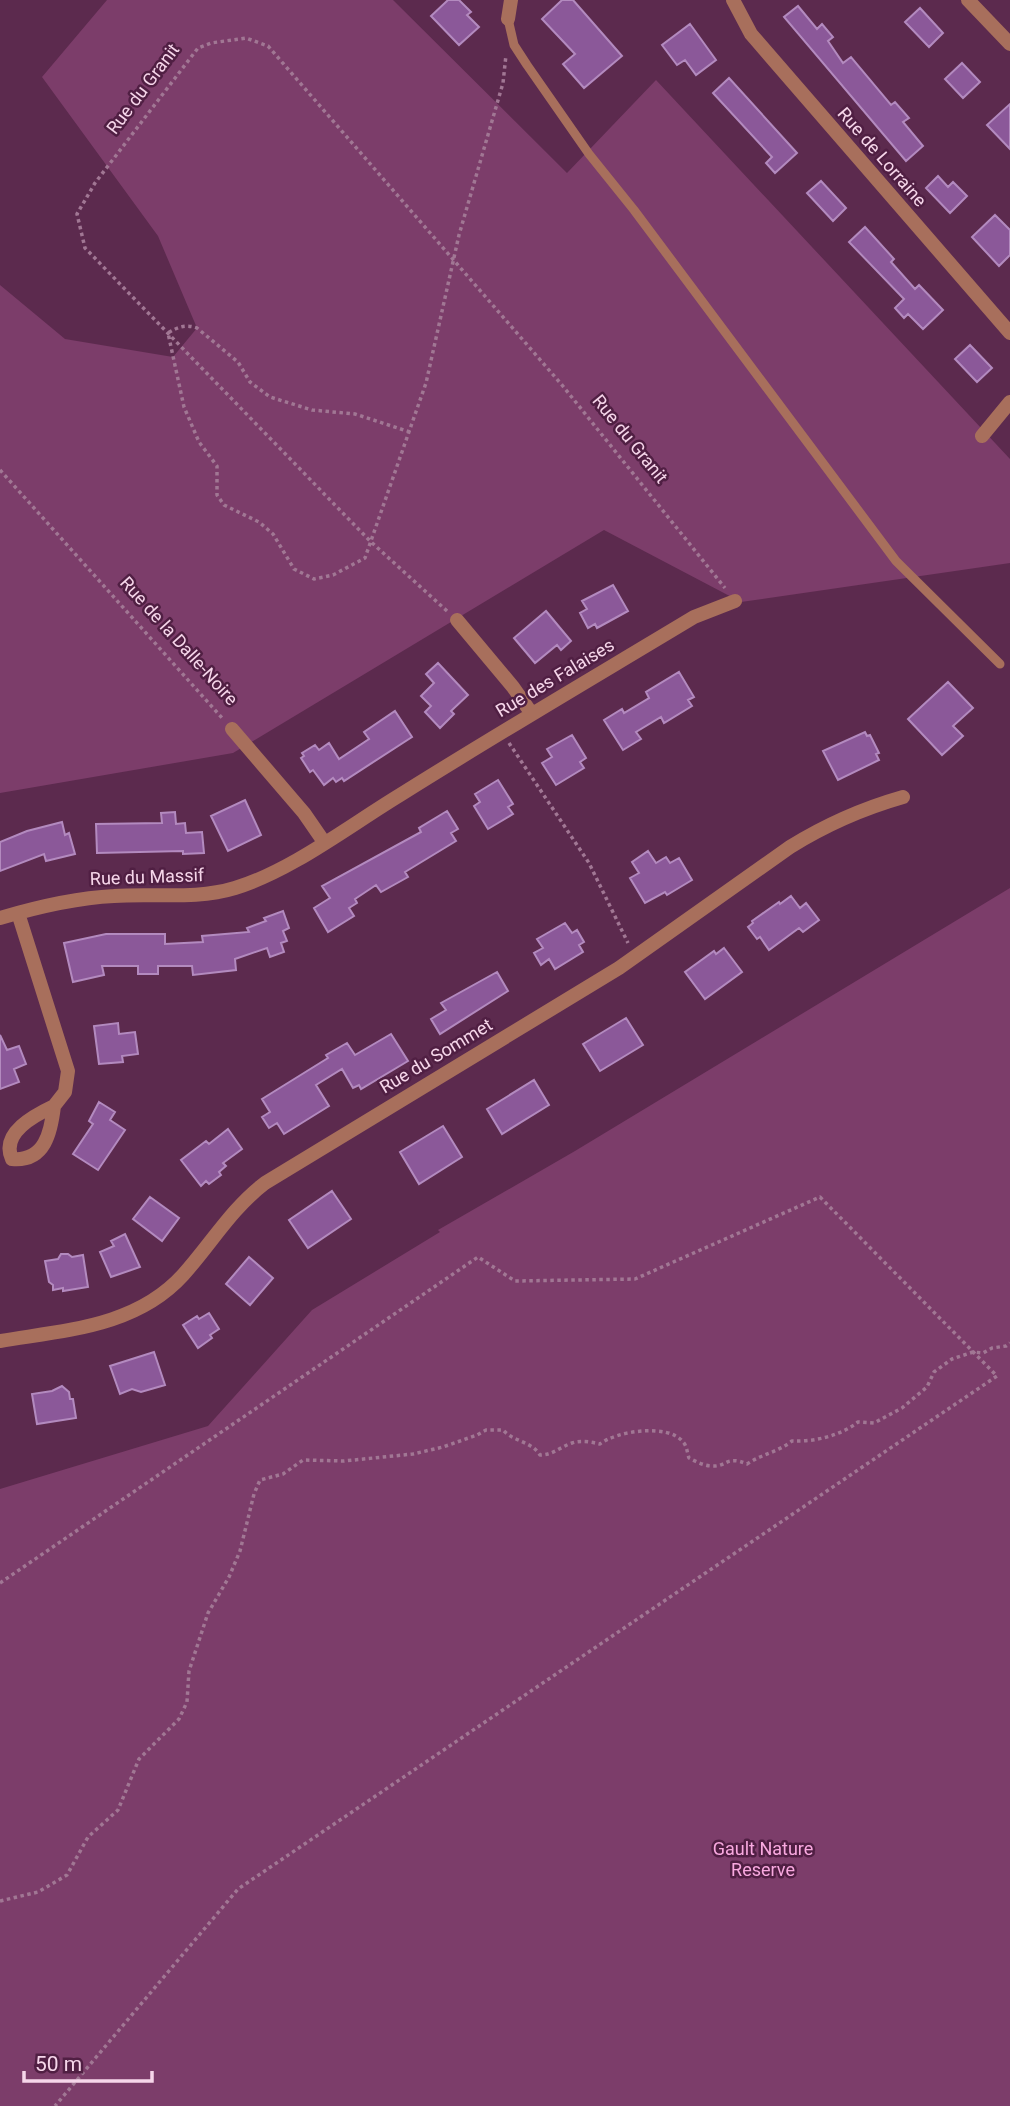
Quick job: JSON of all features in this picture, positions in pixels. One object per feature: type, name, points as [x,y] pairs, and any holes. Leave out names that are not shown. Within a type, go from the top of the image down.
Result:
[{"type":"street","points":[[509,26],[511,0]]},
{"type":"street","name":"Rue de Lorraine","points":[[733,0],[751,34],[1010,333]]},
{"type":"street","points":[[968,0],[1010,44]]},
{"type":"street","points":[[982,436],[1010,402]]},
{"type":"street","name":"Rue des Falaises","points":[[398,796],[694,617],[735,601]]},
{"type":"street","points":[[457,620],[532,714]]},
{"type":"street","name":"Rue de la Dalle-Noire","points":[[232,729],[304,813],[324,842]]},
{"type":"street","name":"Rue du Massif","points":[[0,918],[80,899],[219,892],[252,882],[274,872],[398,796]]},
{"type":"street","name":"Rue du Sommet","points":[[0,1341],[106,1322],[142,1308],[163,1294],[182,1276],[234,1211],[265,1183],[627,963],[816,831],[865,808],[903,797]]},
{"type":"street","points":[[18,913],[68,1071],[65,1091],[54,1106]]},
{"type":"lane","points":[[509,26],[514,45],[589,155],[634,210],[896,562],[1000,664]]},
{"type":"path","points":[[410,432],[355,414],[312,410],[270,397],[250,382],[238,362],[197,328],[188,325],[168,333],[184,407],[199,442],[217,466],[217,495],[224,505],[259,522],[273,534],[294,569],[314,579],[333,575],[365,558],[410,432],[436,342],[453,259],[503,83],[509,26]]},
{"type":"path","name":"Rue du Granit","points":[[457,620],[370,541],[85,248],[77,214],[95,183],[198,48],[211,43],[246,38],[268,46],[562,385],[735,601]]},
{"type":"path","name":"Rue de la Dalle-Noire","points":[[0,470],[232,729]]},
{"type":"path","points":[[502,732],[589,863],[628,945]]},
{"type":"path","points":[[0,1583],[478,1257],[515,1281],[635,1279],[820,1197],[998,1376],[238,1889],[55,2106]]},
{"type":"path","points":[[0,1901],[38,1892],[67,1875],[88,1837],[118,1810],[139,1759],[179,1719],[187,1702],[191,1664],[208,1613],[229,1577],[240,1551],[260,1480],[283,1474],[303,1460],[344,1461],[413,1454],[495,1429],[503,1430],[535,1448],[540,1455],[550,1455],[570,1444],[600,1444],[612,1436],[649,1430],[677,1436],[685,1444],[689,1458],[697,1462],[710,1466],[733,1460],[747,1464],[767,1452],[784,1448],[792,1441],[802,1443],[832,1436],[845,1432],[858,1422],[874,1423],[912,1400],[927,1387],[934,1372],[944,1364],[973,1352],[983,1353],[1010,1343]]},
{"type":"green space","points":[[107,0],[393,0],[567,173],[656,80],[1010,459],[1010,563],[741,602],[604,530],[233,753],[0,793],[0,285],[65,339],[173,357],[197,328],[158,236],[42,77]]},
{"type":"green space","name":"Gault Nature Reserve","points":[[1010,888],[1010,2106],[0,2106],[0,1489],[208,1426],[312,1310],[440,1232],[438,1230],[575,1151]]},
{"type":"building","points":[[448,0],[459,0],[471,12],[467,15],[479,27],[459,45],[431,16]]},
{"type":"building","points":[[562,0],[573,0],[622,56],[584,88],[563,64],[575,54],[542,19]]},
{"type":"building","points":[[798,6],[817,29],[822,24],[833,37],[828,41],[843,63],[851,57],[891,105],[895,102],[909,118],[903,122],[923,146],[906,161],[784,17]]},
{"type":"building","points":[[920,8],[943,33],[929,47],[905,22]]},
{"type":"building","points":[[690,24],[716,60],[696,75],[685,60],[677,65],[662,45]]},
{"type":"building","points":[[962,63],[980,82],[963,98],[945,79]]},
{"type":"building","points":[[729,78],[797,153],[775,173],[766,163],[772,157],[713,93]]},
{"type":"building","points":[[1010,104],[1010,149],[987,125]]},
{"type":"building","points":[[938,176],[948,187],[953,182],[967,196],[950,213],[926,188]]},
{"type":"building","points":[[821,181],[846,208],[833,221],[807,193]]},
{"type":"building","points":[[995,215],[1010,230],[1010,255],[999,266],[972,237]]},
{"type":"building","points":[[865,227],[894,259],[891,262],[915,289],[919,285],[943,310],[923,329],[908,314],[904,318],[895,308],[904,299],[849,242]]},
{"type":"building","points":[[970,345],[992,368],[977,382],[955,359]]},
{"type":"building","points":[[613,585],[628,611],[597,628],[595,624],[588,628],[580,613],[587,609],[582,601]]},
{"type":"building","points":[[546,611],[571,641],[561,650],[557,645],[535,663],[514,638]]},
{"type":"building","points":[[438,663],[468,695],[451,711],[454,714],[440,728],[425,712],[431,706],[421,696],[434,683],[426,674]]},
{"type":"building","points":[[679,672],[694,697],[688,700],[692,706],[664,723],[661,717],[636,732],[641,739],[623,750],[604,720],[622,709],[624,713],[649,698],[646,692]]},
{"type":"building","points":[[948,682],[973,708],[953,726],[963,736],[942,755],[908,719]]},
{"type":"building","points":[[395,711],[412,737],[344,781],[342,778],[336,782],[333,778],[324,785],[313,770],[310,772],[301,758],[304,756],[302,753],[315,745],[319,750],[329,743],[339,759],[369,739],[364,732]]},
{"type":"building","points":[[865,732],[867,736],[870,735],[879,753],[876,754],[879,760],[838,780],[823,751]]},
{"type":"building","points":[[572,735],[586,758],[580,762],[584,768],[556,785],[542,763],[552,757],[547,749]]},
{"type":"building","points":[[498,780],[513,804],[508,807],[513,814],[488,829],[474,806],[480,802],[475,794]]},
{"type":"building","points":[[245,800],[261,835],[228,851],[211,816]]},
{"type":"building","points":[[447,811],[458,829],[451,833],[456,841],[405,872],[408,877],[381,892],[376,885],[355,899],[357,903],[349,908],[354,916],[328,932],[314,908],[330,898],[322,886],[421,832],[419,828]]},
{"type":"building","points":[[175,812],[176,824],[185,823],[186,833],[202,832],[204,853],[97,853],[96,824],[162,823],[161,813]]},
{"type":"building","points":[[62,822],[65,835],[69,833],[75,854],[46,861],[44,854],[0,871],[0,842],[27,831]]},
{"type":"building","points":[[648,851],[656,863],[666,857],[670,863],[679,858],[692,880],[667,895],[665,892],[645,903],[630,878],[639,873],[632,862]]},
{"type":"building","points":[[791,896],[800,908],[806,903],[819,920],[803,932],[799,928],[769,950],[760,937],[757,939],[748,927],[752,921]]},
{"type":"building","points":[[283,911],[289,928],[283,931],[287,941],[281,943],[284,952],[270,957],[267,948],[235,959],[236,970],[193,975],[192,966],[158,966],[158,974],[138,974],[138,966],[102,966],[104,975],[73,982],[64,943],[106,934],[165,934],[165,944],[203,942],[202,936],[249,932],[247,928]]},
{"type":"building","points":[[565,923],[572,933],[577,930],[584,942],[579,945],[583,952],[555,969],[549,959],[541,965],[534,953],[543,948],[537,939]]},
{"type":"building","points":[[724,948],[742,972],[705,999],[685,972],[714,951],[716,954]]},
{"type":"building","points":[[497,972],[508,991],[440,1034],[431,1019],[446,1010],[441,1003]]},
{"type":"building","points":[[626,1018],[643,1045],[600,1071],[583,1044]]},
{"type":"building","points":[[118,1023],[119,1034],[135,1032],[138,1054],[122,1056],[123,1062],[99,1064],[94,1026]]},
{"type":"building","points":[[391,1034],[408,1061],[361,1089],[359,1085],[353,1088],[342,1069],[316,1085],[329,1106],[284,1134],[277,1123],[269,1128],[262,1117],[270,1112],[262,1099],[347,1043],[355,1055]]},
{"type":"building","points":[[0,1035],[7,1050],[19,1046],[26,1064],[14,1069],[19,1082],[0,1089]]},
{"type":"building","points":[[534,1080],[549,1105],[502,1134],[487,1109]]},
{"type":"building","points":[[99,1102],[115,1112],[110,1120],[125,1130],[98,1170],[73,1154],[93,1124],[89,1121]]},
{"type":"building","points":[[443,1126],[462,1157],[419,1184],[400,1152]]},
{"type":"building","points":[[228,1129],[242,1149],[223,1163],[226,1166],[219,1172],[221,1175],[209,1184],[206,1181],[201,1186],[181,1160]]},
{"type":"building","points":[[332,1191],[351,1219],[308,1248],[289,1220]]},
{"type":"building","points":[[150,1197],[179,1218],[162,1241],[133,1219]]},
{"type":"building","points":[[125,1234],[140,1267],[111,1277],[100,1252],[114,1246],[111,1241]]},
{"type":"building","points":[[61,1254],[72,1257],[83,1255],[88,1287],[53,1290],[45,1261],[58,1259]]},
{"type":"building","points":[[249,1257],[273,1278],[250,1305],[226,1284]]},
{"type":"building","points":[[209,1313],[219,1329],[198,1348],[183,1325],[197,1316],[199,1319]]},
{"type":"building","points":[[154,1352],[165,1385],[141,1392],[132,1389],[120,1394],[110,1366]]},
{"type":"building","points":[[62,1386],[69,1392],[70,1399],[73,1399],[76,1418],[37,1424],[32,1394],[52,1391]]}]
